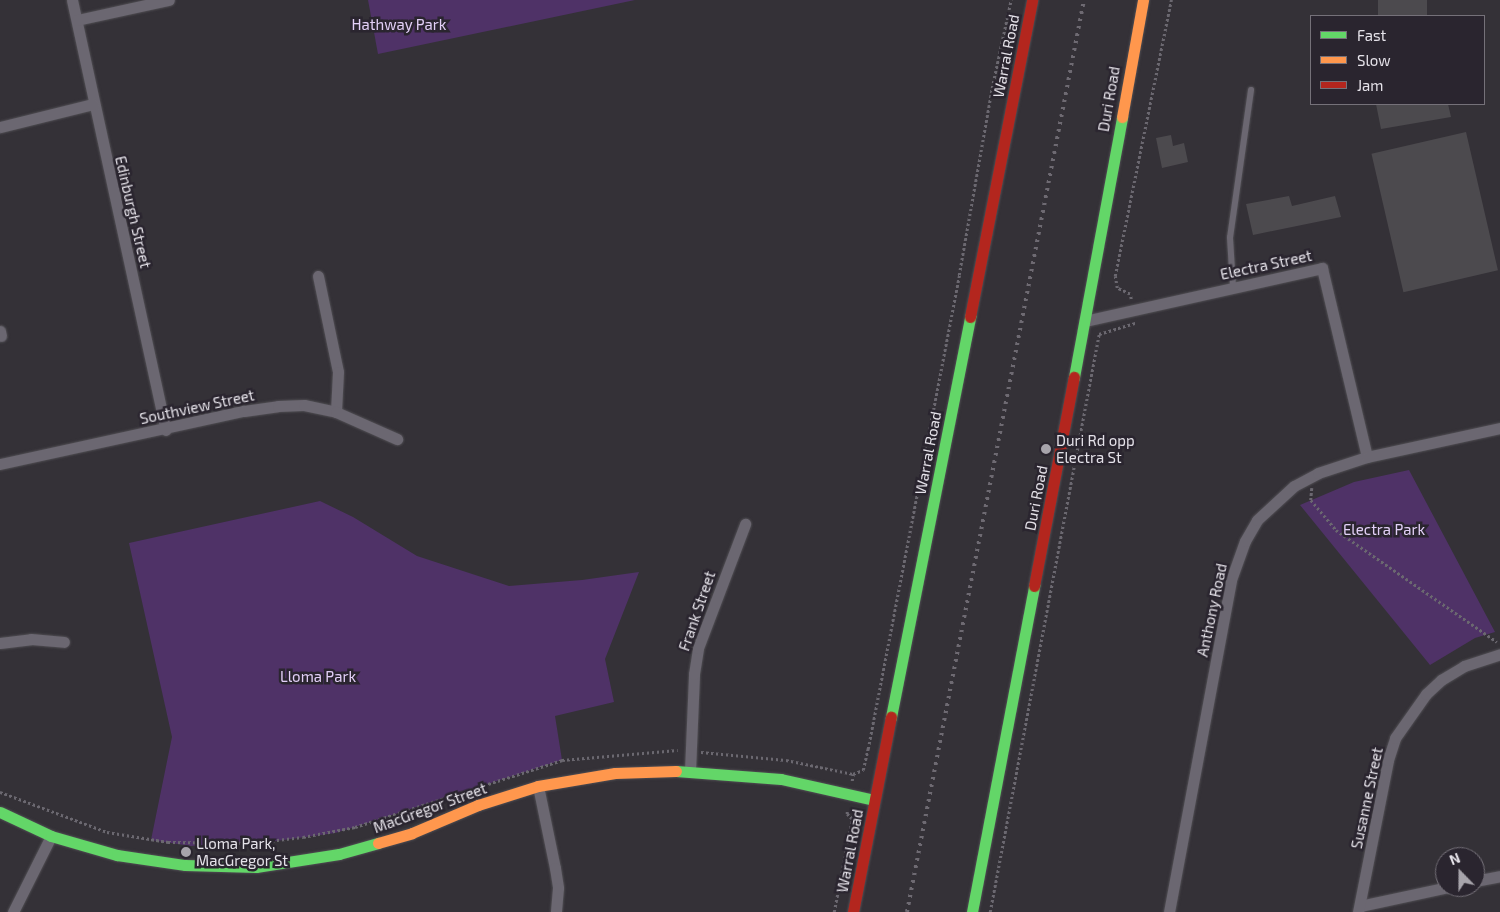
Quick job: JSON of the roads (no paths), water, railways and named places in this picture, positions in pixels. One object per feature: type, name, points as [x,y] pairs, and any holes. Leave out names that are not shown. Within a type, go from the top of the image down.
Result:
[{"type":"street","name":"Edinburgh Street","points":[[72,0],[93,104],[166,430]]},
{"type":"street","points":[[77,20],[169,0]]},
{"type":"street","name":"Warral Road","points":[[853,912],[1032,0]]},
{"type":"street","name":"Duri Road","points":[[972,912],[1085,321],[1143,0]]},
{"type":"street","points":[[0,127],[93,104]]},
{"type":"street","name":"Electra Street","points":[[1085,321],[1322,268],[1366,458]]},
{"type":"street","points":[[318,276],[338,372],[336,412]]},
{"type":"street","name":"Southview Street","points":[[0,464],[166,430],[244,411],[278,406],[304,405],[336,412],[397,439]]},
{"type":"street","name":"Anthony Road","points":[[1169,912],[1231,580],[1236,563],[1257,520],[1294,486],[1313,476],[1366,458],[1500,428]]},
{"type":"street","name":"Frank Street","points":[[690,770],[694,674],[698,648],[745,524]]},
{"type":"street","points":[[0,643],[47,638],[64,642]]},
{"type":"street","name":"Susanne Street","points":[[1359,909],[1388,760],[1395,738],[1426,694],[1440,680],[1464,666],[1500,654]]},
{"type":"street","name":"MacGregor Street","points":[[0,812],[51,836],[117,855],[185,865],[256,867],[339,854],[412,833],[478,805],[538,786],[615,773],[690,770],[781,779],[874,800]]},
{"type":"street","points":[[538,786],[557,882],[556,912]]},
{"type":"street","points":[[13,912],[51,836]]},
{"type":"street","points":[[1485,879],[1500,876]]},
{"type":"street","points":[[1359,909],[1435,890]]},
{"type":"lane","points":[[1234,287],[1230,238],[1251,90]]},
{"type":"railway","points":[[907,912],[1084,0]]},
{"type":"place","name":"Duri Rd opp Electra St","points":[[1046,449]]},
{"type":"place","name":"Lloma Park, MacGregor St","points":[[186,852]]},
{"type":"park label","name":"Hathway Park","points":[[399,25]]},
{"type":"park label","name":"Electra Park","points":[[1384,530]]},
{"type":"park label","name":"Lloma Park","points":[[318,677]]}]
